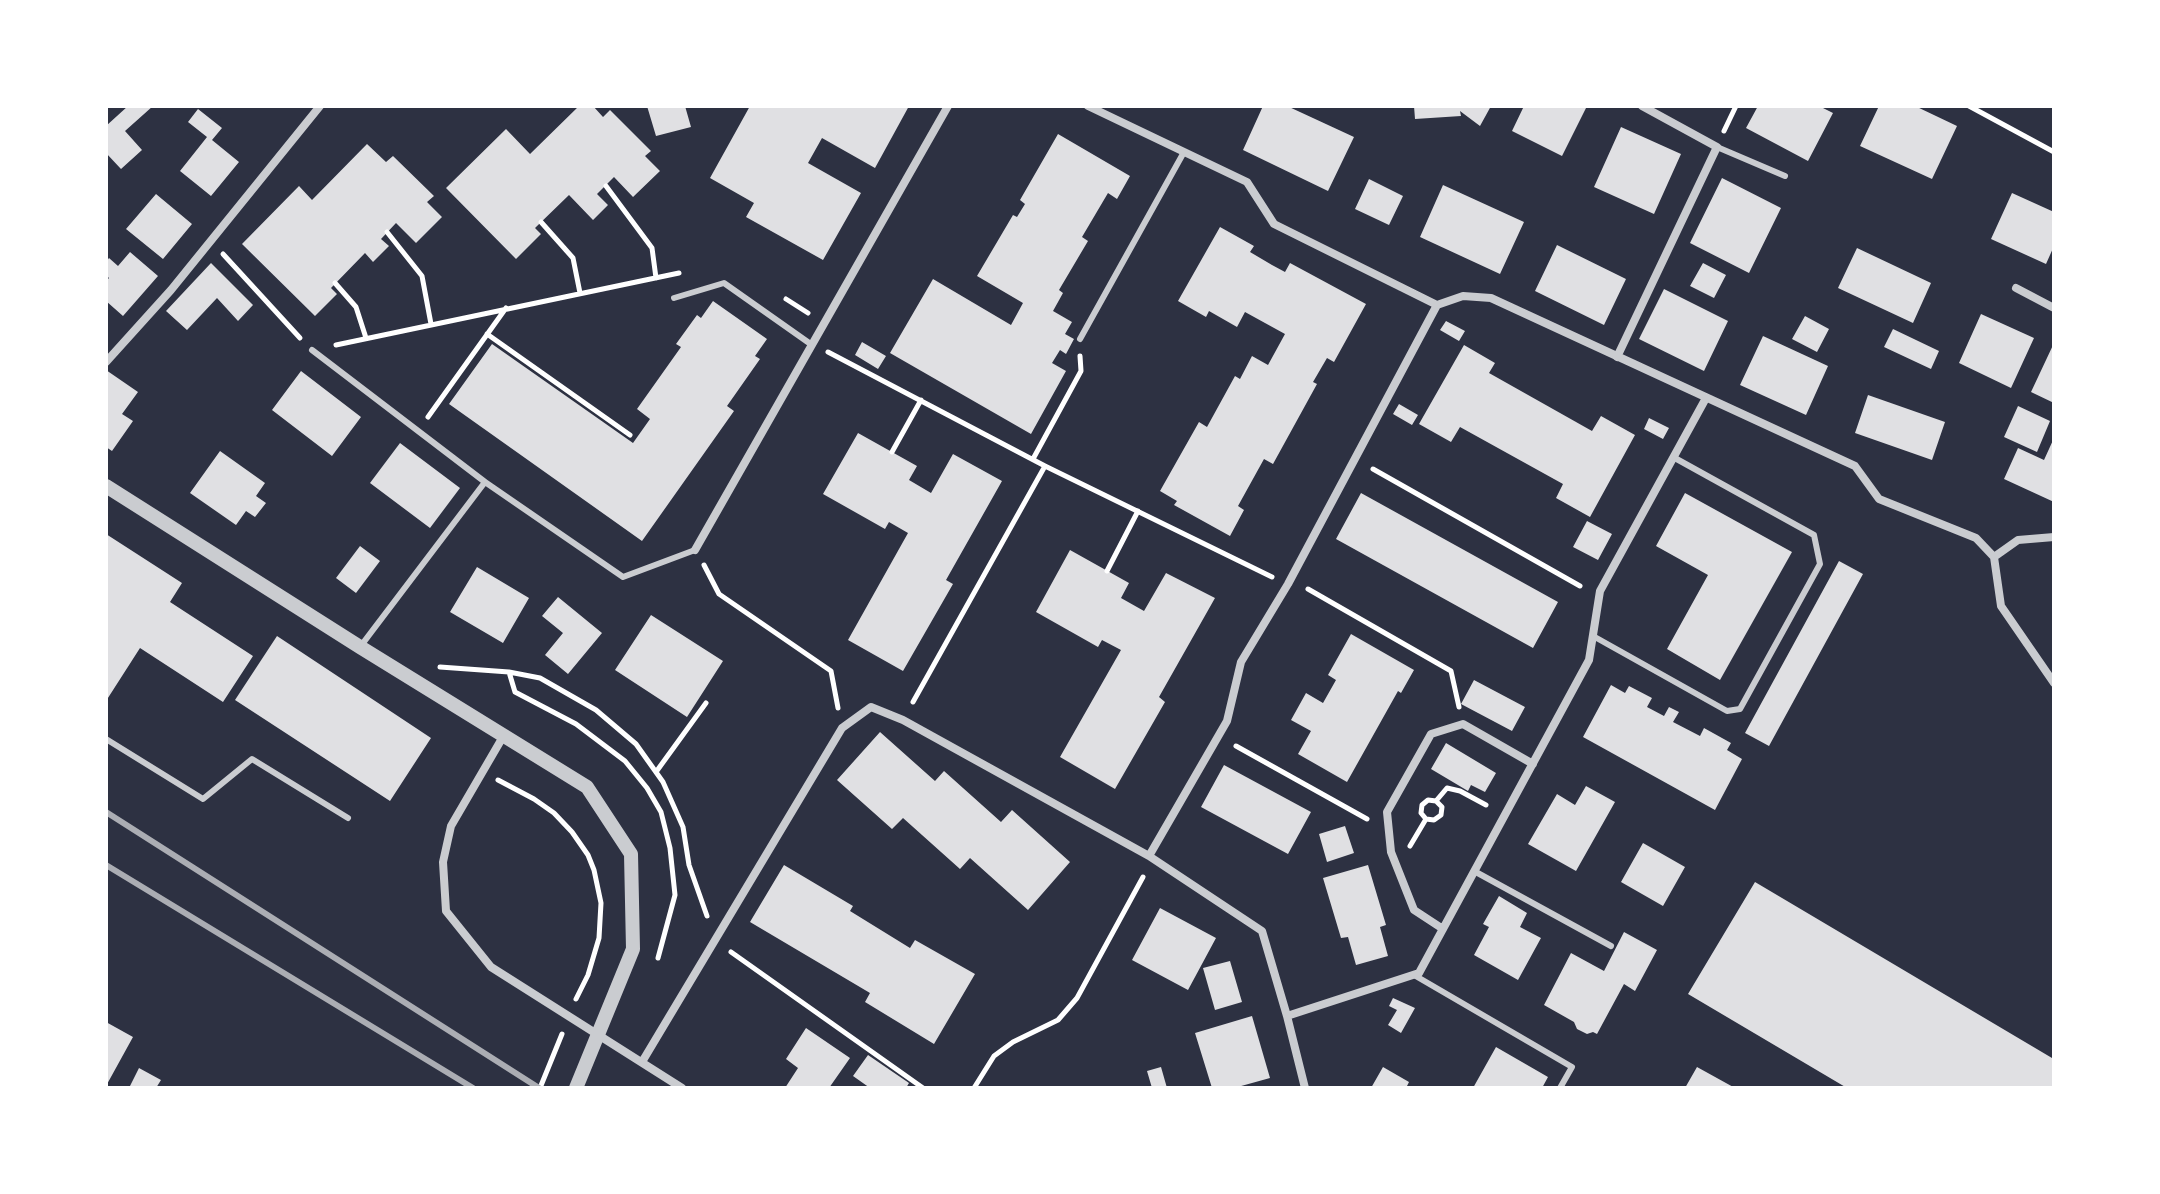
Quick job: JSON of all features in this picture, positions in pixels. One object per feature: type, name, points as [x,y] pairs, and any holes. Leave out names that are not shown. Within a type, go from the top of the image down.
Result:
[{"type":"street","points":[[106,362],[211,242],[320,106]]},
{"type":"street","points":[[695,550],[948,106]]},
{"type":"street","points":[[1088,106],[1247,182],[1274,224],[1437,305]]},
{"type":"street","points":[[1617,357],[1717,147],[1642,106]]},
{"type":"street","points":[[2016,288],[2054,308]]},
{"type":"street","points":[[1149,856],[1227,721],[1241,662],[1289,582],[1437,305],[1463,296],[1491,298],[1855,466],[1879,499],[1976,538],[1994,557],[2001,606],[2054,683]]},
{"type":"street","points":[[1287,1016],[1419,973],[1589,660],[1599,596],[1706,398]]},
{"type":"street","points":[[106,486],[587,787],[631,854],[633,949],[576,1088]]},
{"type":"street","points":[[1994,557],[2018,540],[2054,537]]},
{"type":"street","points":[[642,1062],[842,728],[871,707],[903,720],[1149,856],[1262,931],[1305,1088]]},
{"type":"street","points":[[1443,929],[1414,910],[1391,852],[1387,812],[1431,734],[1463,724],[1533,764]]},
{"type":"street","points":[[504,735],[451,826],[443,862],[446,911],[491,967],[682,1088]]},
{"type":"lane","points":[[1717,147],[1785,176]]},
{"type":"lane","points":[[1080,339],[1184,152]]},
{"type":"lane","points":[[674,298],[724,283],[812,345]]},
{"type":"lane","points":[[312,350],[485,482],[623,577],[695,550]]},
{"type":"lane","points":[[1593,636],[1727,711],[1740,709],[1820,564],[1814,535],[1673,457]]},
{"type":"lane","points":[[360,647],[485,482]]},
{"type":"lane","points":[[106,739],[203,799],[252,759],[348,818]]},
{"type":"lane","points":[[1474,871],[1611,946]]},
{"type":"lane","points":[[1414,975],[1572,1067],[1560,1088]]},
{"type":"path","points":[[1969,106],[2054,152]]},
{"type":"path","points":[[606,186],[652,248],[656,278]]},
{"type":"path","points":[[541,222],[573,258],[580,293]]},
{"type":"path","points":[[387,232],[422,276],[431,324]]},
{"type":"path","points":[[211,242],[312,350],[685,272]]},
{"type":"path","points":[[335,283],[356,307],[366,338]]},
{"type":"path","points":[[778,294],[825,324]]},
{"type":"path","points":[[418,431],[506,308]]},
{"type":"path","points":[[487,334],[630,435]]},
{"type":"path","points":[[1033,459],[1081,371],[1080,339]]},
{"type":"path","points":[[828,351],[1045,466],[1289,582],[1451,671],[1463,724]]},
{"type":"path","points":[[892,452],[921,400]]},
{"type":"path","points":[[1354,458],[1599,596]]},
{"type":"path","points":[[903,720],[1045,466]]},
{"type":"path","points":[[1107,571],[1138,511]]},
{"type":"path","points":[[695,550],[719,594],[831,671],[842,728]]},
{"type":"path","points":[[429,666],[509,672],[540,678],[596,710],[636,744],[663,782],[683,827],[689,865],[715,940],[923,1088]]},
{"type":"path","points":[[656,772],[706,703]]},
{"type":"path","points":[[1218,735],[1389,830]]},
{"type":"path","points":[[483,772],[554,813],[572,832],[594,870],[601,903],[599,938],[575,1004]]},
{"type":"path","points":[[1436,801],[1447,788],[1452,788],[1505,815]]},
{"type":"path","points":[[1428,800],[1436,801],[1442,807],[1441,815],[1434,820],[1426,819],[1421,813],[1422,805],[1428,800]]},
{"type":"path","points":[[974,1088],[994,1056],[1013,1042],[1058,1020],[1077,998],[1142,880]]},
{"type":"path","points":[[540,1088],[563,1032]]},
{"type":"building","points":[[128,106],[153,106],[125,131],[142,150],[121,169],[106,153],[106,126]]},
{"type":"building","points":[[579,106],[593,106],[603,117],[610,110],[651,151],[645,156],[660,171],[633,197],[614,177],[597,194],[608,205],[593,220],[569,195],[535,228],[541,234],[516,259],[446,188],[506,129],[530,154]]},
{"type":"building","points":[[647,106],[685,106],[691,127],[656,136]]},
{"type":"building","points":[[750,106],[909,106],[875,168],[822,138],[808,163],[861,193],[823,260],[746,217],[754,203],[710,178]]},
{"type":"building","points":[[1263,106],[1287,106],[1354,137],[1328,191],[1243,150]]},
{"type":"building","points":[[1414,106],[1491,106],[1480,126],[1460,111],[1461,116],[1415,119]]},
{"type":"building","points":[[1524,106],[1587,106],[1562,156],[1512,131]]},
{"type":"building","points":[[1758,106],[1819,106],[1833,113],[1808,161],[1746,128]]},
{"type":"building","points":[[1879,106],[1915,106],[1957,126],[1932,179],[1860,146]]},
{"type":"building","points":[[198,109],[222,128],[212,140],[239,162],[211,196],[180,171],[207,137],[188,122]]},
{"type":"building","points":[[1621,127],[1681,154],[1654,214],[1594,187]]},
{"type":"building","points":[[1058,134],[1130,176],[1117,199],[1108,193],[1082,237],[1088,241],[1059,290],[1063,293],[1053,311],[1072,322],[1065,334],[1074,339],[1066,354],[1060,350],[1052,363],[1066,371],[1031,434],[890,353],[933,279],[1011,325],[1023,303],[977,276],[1013,215],[1017,217],[1025,204],[1020,200]]},
{"type":"building","points":[[367,144],[386,162],[393,156],[434,196],[427,202],[442,217],[416,243],[396,223],[381,239],[389,246],[373,262],[365,253],[331,288],[337,294],[315,316],[242,244],[299,186],[312,200]]},
{"type":"building","points":[[1722,178],[1781,208],[1749,273],[1690,243]]},
{"type":"building","points":[[1369,179],[1403,196],[1389,225],[1355,209]]},
{"type":"building","points":[[1443,185],[1524,222],[1500,274],[1420,237]]},
{"type":"building","points":[[2012,193],[2054,212],[2054,246],[2046,264],[1991,239]]},
{"type":"building","points":[[156,194],[192,224],[163,259],[126,229]]},
{"type":"building","points":[[1220,227],[1254,246],[1250,252],[1285,272],[1290,263],[1366,304],[1334,362],[1327,358],[1313,382],[1317,384],[1273,464],[1264,459],[1238,506],[1244,510],[1230,536],[1174,505],[1177,501],[1160,491],[1199,422],[1207,427],[1235,376],[1240,379],[1252,356],[1268,365],[1285,334],[1245,312],[1237,327],[1209,311],[1206,317],[1178,301]]},
{"type":"building","points":[[1557,245],[1626,279],[1604,325],[1535,291]]},
{"type":"building","points":[[1857,248],[1931,283],[1913,323],[1838,288]]},
{"type":"building","points":[[130,252],[158,276],[123,316],[106,301],[106,281],[109,278],[106,262],[109,258],[118,266]]},
{"type":"building","points":[[211,263],[253,305],[238,321],[217,298],[187,330],[166,311]]},
{"type":"building","points":[[1703,263],[1726,275],[1714,298],[1690,286]]},
{"type":"building","points":[[1664,289],[1728,321],[1704,371],[1639,339]]},
{"type":"building","points":[[713,301],[767,339],[755,356],[760,359],[727,406],[734,411],[642,541],[449,404],[492,344],[633,443],[650,419],[637,409],[681,347],[676,344],[697,315],[701,318]]},
{"type":"building","points":[[1981,314],[2034,338],[2011,388],[1959,363]]},
{"type":"building","points":[[1805,316],[1829,329],[1817,352],[1792,339]]},
{"type":"building","points":[[1446,321],[1465,331],[1459,341],[1440,330]]},
{"type":"building","points":[[1893,329],[1939,351],[1931,369],[1884,347]]},
{"type":"building","points":[[1763,336],[1828,366],[1806,415],[1740,385]]},
{"type":"building","points":[[862,342],[886,356],[878,369],[855,355]]},
{"type":"building","points":[[2054,343],[2054,403],[2031,392]]},
{"type":"building","points":[[1464,345],[1495,363],[1489,373],[1592,431],[1601,416],[1635,435],[1590,517],[1556,498],[1563,484],[1460,427],[1451,442],[1419,424]]},
{"type":"building","points":[[106,370],[138,392],[122,414],[133,421],[112,451],[106,447]]},
{"type":"building","points":[[301,371],[361,417],[332,456],[272,410]]},
{"type":"building","points":[[1868,395],[1945,422],[1932,460],[1855,433]]},
{"type":"building","points":[[1399,404],[1418,415],[1412,425],[1393,414]]},
{"type":"building","points":[[2018,406],[2050,421],[2037,452],[2004,437]]},
{"type":"building","points":[[1649,418],[1669,428],[1663,439],[1644,429]]},
{"type":"building","points":[[858,433],[917,466],[909,480],[931,493],[953,454],[1002,481],[946,580],[953,584],[903,671],[848,640],[908,533],[889,522],[885,529],[823,494]]},
{"type":"building","points":[[2054,438],[2054,502],[2004,479],[2018,448],[2044,460]]},
{"type":"building","points":[[400,443],[460,488],[430,528],[370,483]]},
{"type":"building","points":[[220,451],[265,483],[256,496],[266,503],[255,517],[246,511],[236,525],[190,493]]},
{"type":"building","points":[[1361,493],[1558,602],[1533,648],[1336,539]]},
{"type":"building","points":[[1685,493],[1792,552],[1720,680],[1667,649],[1708,575],[1656,546]]},
{"type":"building","points":[[1587,521],[1612,534],[1598,560],[1573,547]]},
{"type":"building","points":[[106,534],[182,583],[170,602],[253,656],[223,702],[140,648],[106,701]]},
{"type":"building","points":[[360,546],[380,561],[356,593],[336,578]]},
{"type":"building","points":[[1070,550],[1129,583],[1121,598],[1144,611],[1166,573],[1215,598],[1159,697],[1165,702],[1115,789],[1060,757],[1121,650],[1102,640],[1098,647],[1036,612]]},
{"type":"building","points":[[1839,561],[1863,574],[1769,746],[1745,733]]},
{"type":"building","points":[[477,567],[529,598],[503,643],[450,612]]},
{"type":"building","points":[[558,597],[602,633],[568,674],[545,655],[563,633],[542,616]]},
{"type":"building","points":[[651,615],[723,661],[687,717],[615,670]]},
{"type":"building","points":[[1351,634],[1414,670],[1401,693],[1398,691],[1347,782],[1298,754],[1311,731],[1291,720],[1306,693],[1323,703],[1336,680],[1328,675]]},
{"type":"building","points":[[277,636],[431,738],[390,801],[235,700]]},
{"type":"building","points":[[1474,680],[1525,707],[1512,731],[1461,704]]},
{"type":"building","points":[[1611,685],[1625,693],[1629,686],[1652,698],[1647,707],[1664,716],[1669,707],[1679,712],[1673,722],[1700,736],[1704,728],[1731,743],[1727,750],[1742,759],[1715,810],[1583,737]]},
{"type":"building","points":[[880,732],[935,781],[944,771],[1001,822],[1012,810],[1070,862],[1028,910],[970,858],[960,869],[903,818],[892,829],[837,780]]},
{"type":"building","points":[[1446,743],[1496,773],[1485,792],[1471,785],[1468,791],[1431,769]]},
{"type":"building","points":[[1224,765],[1311,812],[1288,854],[1201,807]]},
{"type":"building","points":[[1586,786],[1615,802],[1576,871],[1528,844],[1557,794],[1575,805]]},
{"type":"building","points":[[1345,826],[1354,853],[1327,862],[1319,834]]},
{"type":"building","points":[[1643,843],[1685,867],[1663,906],[1621,882]]},
{"type":"building","points":[[784,865],[853,906],[850,911],[910,948],[915,940],[975,974],[934,1044],[865,1002],[870,993],[750,922]]},
{"type":"building","points":[[1368,865],[1386,925],[1380,927],[1388,956],[1356,965],[1348,937],[1341,938],[1323,878]]},
{"type":"building","points":[[1755,882],[2052,1058],[2054,1088],[1847,1088],[1688,994]]},
{"type":"building","points":[[1499,896],[1527,913],[1520,927],[1541,938],[1518,980],[1474,955],[1489,927],[1483,924]]},
{"type":"building","points":[[1160,908],[1216,938],[1188,990],[1132,960]]},
{"type":"building","points":[[1624,932],[1657,950],[1635,991],[1624,984],[1597,1034],[1587,1034],[1577,1029],[1574,1022],[1544,1005],[1571,953],[1604,971]]},
{"type":"building","points":[[1230,961],[1242,1002],[1215,1010],[1203,968]]},
{"type":"building","points":[[1393,998],[1415,1008],[1401,1033],[1388,1025],[1397,1010],[1389,1006]]},
{"type":"building","points":[[1252,1016],[1270,1078],[1234,1088],[1212,1088],[1195,1033]]},
{"type":"building","points":[[106,1022],[133,1037],[106,1086]]},
{"type":"building","points":[[806,1028],[850,1058],[829,1088],[785,1088],[798,1068],[786,1059]]},
{"type":"building","points":[[1496,1047],[1548,1077],[1542,1088],[1473,1088]]},
{"type":"building","points":[[868,1055],[909,1083],[906,1088],[870,1088],[853,1076]]},
{"type":"building","points":[[1161,1067],[1167,1088],[1152,1088],[1147,1071]]},
{"type":"building","points":[[1383,1067],[1409,1082],[1406,1088],[1371,1088]]},
{"type":"building","points":[[1697,1067],[1735,1088],[1685,1088]]},
{"type":"building","points":[[139,1068],[161,1080],[156,1088],[129,1088]]},
{"type":"railway","points":[[106,812],[539,1088]]},
{"type":"railway","points":[[106,865],[473,1088]]}]
